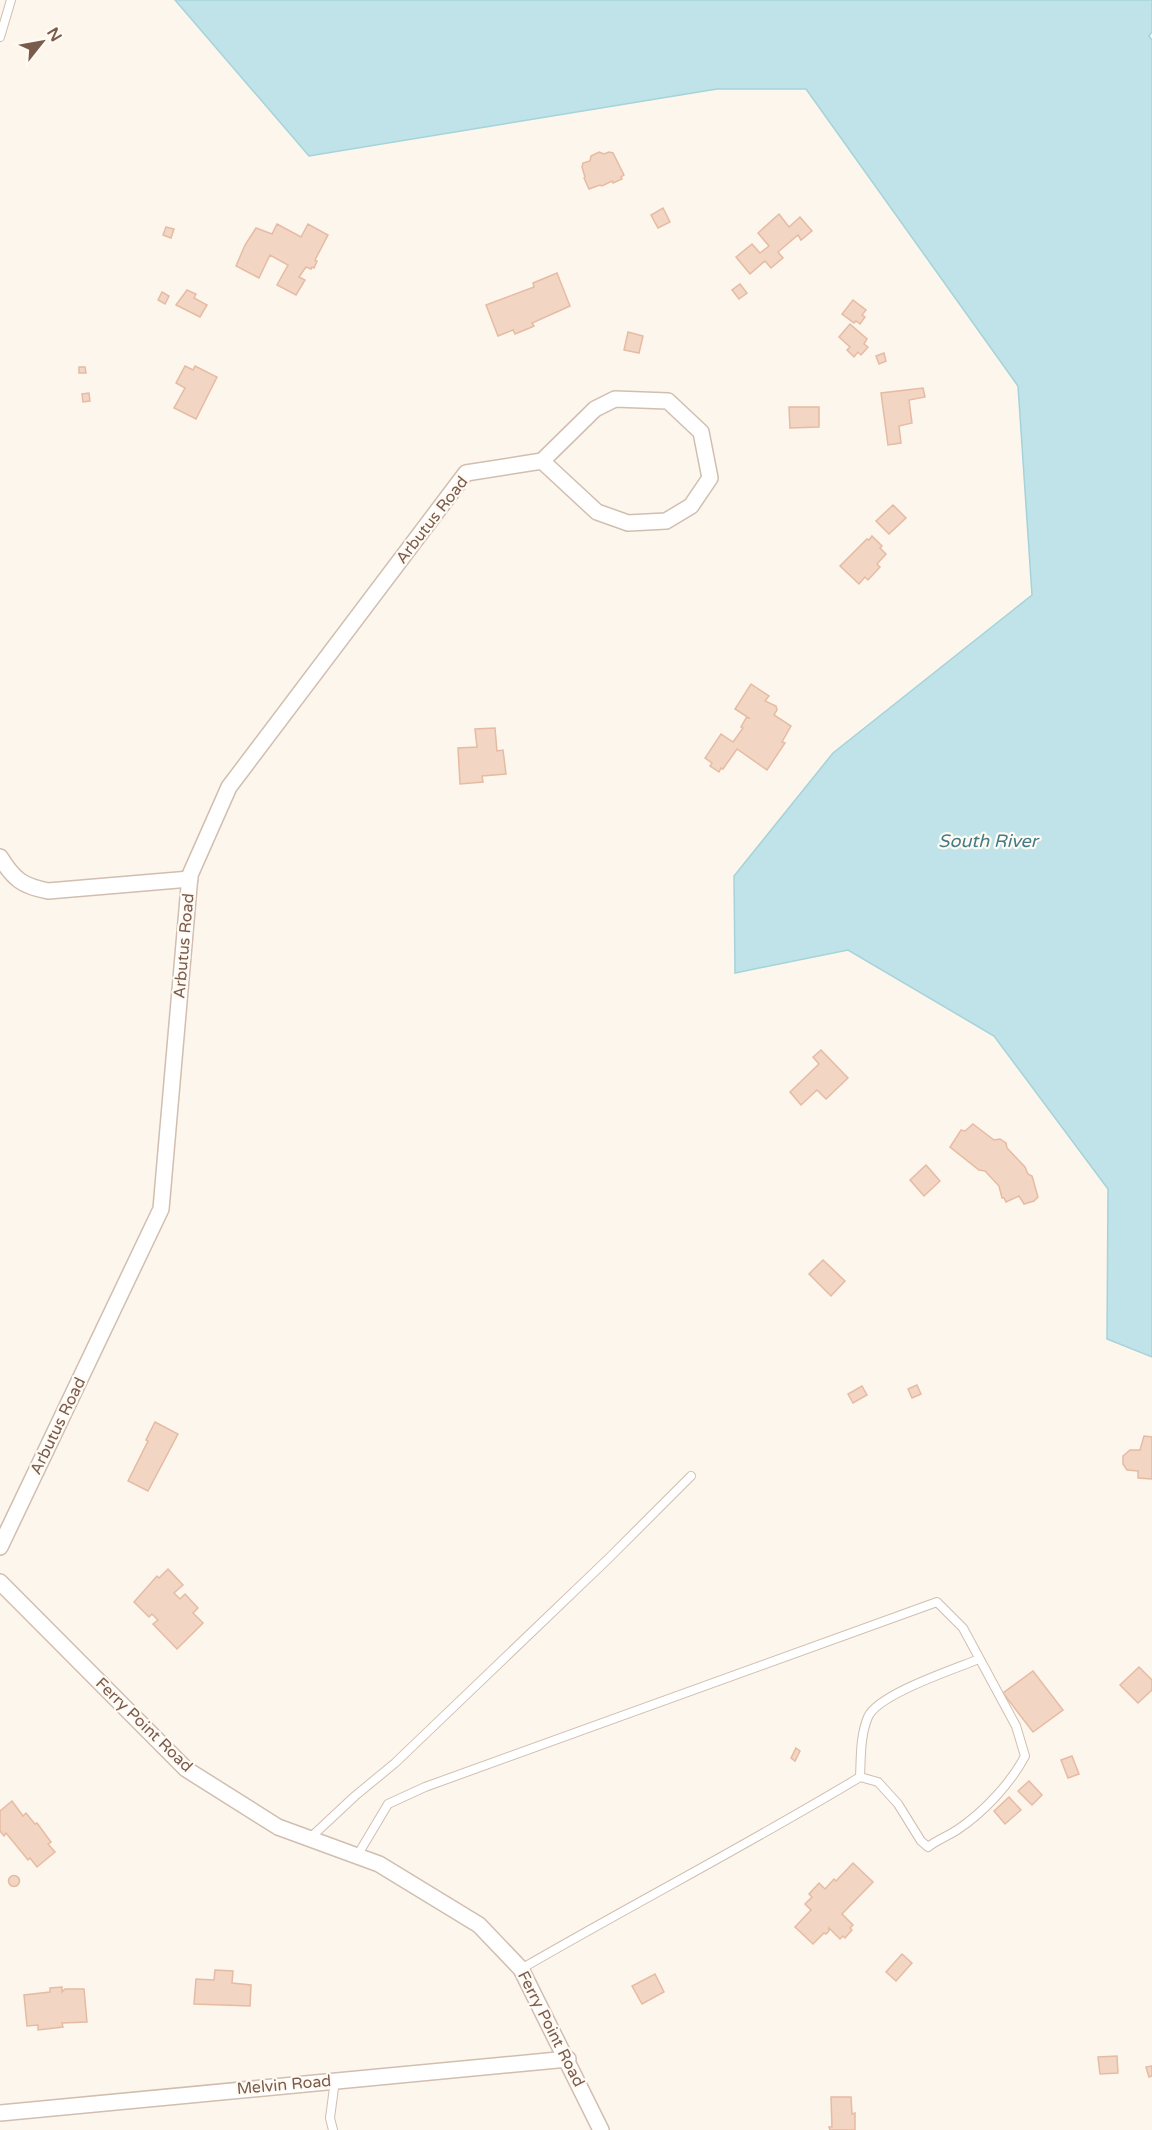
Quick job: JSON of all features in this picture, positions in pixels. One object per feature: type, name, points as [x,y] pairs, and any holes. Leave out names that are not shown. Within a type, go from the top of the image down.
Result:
[{"type":"street","points":[[615,399],[668,401],[701,432],[710,478],[691,506],[666,521],[627,523],[597,512],[542,461],[596,410],[615,399]]},
{"type":"street","name":"Arbutus Road","points":[[0,1547],[161,1209],[190,879],[230,787],[466,473],[542,461]]},
{"type":"street","points":[[0,857],[6,867],[25,886],[48,891],[190,879]]},
{"type":"street","name":"Ferry Point Road","points":[[0,1582],[186,1768],[279,1827],[379,1864],[479,1925],[521,1969],[601,2130]]},
{"type":"street","name":"Melvin Road","points":[[0,2113],[567,2059]]},
{"type":"lane","points":[[0,37],[11,0]]},
{"type":"lane","points":[[310,1838],[395,1763],[634,1534],[691,1476]]},
{"type":"lane","points":[[357,1856],[388,1803],[425,1787],[937,1602],[963,1629],[1016,1726],[1025,1756],[1017,1773],[1004,1789],[959,1829],[928,1847],[921,1841],[898,1804],[878,1782],[860,1777],[751,1841],[607,1919],[521,1969]]},
{"type":"lane","points":[[860,1777],[862,1735],[869,1714],[887,1698],[979,1659]]},
{"type":"lane","points":[[333,2130],[330,2118],[335,2080]]},
{"type":"water","name":"South River","points":[[175,0],[1152,0],[1152,32],[1149,36],[1152,40],[1152,1357],[1107,1339],[1108,1189],[994,1036],[848,950],[735,973],[734,876],[833,753],[1032,595],[1018,386],[806,89],[717,89],[309,156]]},
{"type":"building","points":[[599,152],[613,153],[624,175],[622,179],[613,183],[612,181],[589,189],[584,178],[583,163],[590,161],[591,156]]},
{"type":"building","points":[[663,208],[670,222],[658,228],[651,215]]},
{"type":"building","points":[[779,214],[789,227],[800,217],[812,231],[801,240],[798,235],[778,252],[783,258],[771,268],[765,261],[750,274],[736,257],[752,244],[760,253],[769,246],[758,233]]},
{"type":"building","points":[[277,224],[301,237],[308,224],[328,235],[315,260],[317,261],[314,268],[306,267],[299,277],[305,280],[296,295],[277,285],[288,265],[270,255],[259,278],[236,266],[245,245],[256,228],[272,234]]},
{"type":"building","points":[[166,227],[174,229],[171,238],[163,235]]},
{"type":"building","points":[[557,273],[570,306],[532,323],[534,326],[532,327],[515,334],[513,330],[498,336],[486,305],[534,287],[533,283]]},
{"type":"building","points":[[740,284],[747,293],[739,299],[732,290]]},
{"type":"building","points":[[187,290],[196,294],[194,298],[207,305],[200,317],[176,305]]},
{"type":"building","points":[[162,292],[169,296],[165,304],[158,300]]},
{"type":"building","points":[[853,300],[866,310],[862,315],[865,317],[860,324],[856,321],[854,323],[842,314]]},
{"type":"building","points":[[850,324],[867,339],[864,344],[868,347],[861,355],[858,352],[854,357],[847,350],[850,347],[839,337]]},
{"type":"building","points":[[628,332],[643,336],[639,353],[624,350]]},
{"type":"building","points":[[884,353],[886,361],[879,364],[876,356]]},
{"type":"building","points":[[185,366],[193,370],[195,366],[217,377],[196,419],[174,408],[185,388],[176,383]]},
{"type":"building","points":[[79,367],[85,367],[86,373],[79,373]]},
{"type":"building","points":[[923,388],[925,397],[909,400],[912,423],[899,426],[901,443],[888,445],[881,393]]},
{"type":"building","points":[[89,393],[90,401],[83,402],[82,394]]},
{"type":"building","points":[[789,407],[819,407],[819,427],[790,428]]},
{"type":"building","points":[[893,505],[906,518],[889,534],[876,521]]},
{"type":"building","points":[[872,536],[886,554],[877,564],[880,567],[868,580],[865,577],[859,584],[840,566]]},
{"type":"building","points":[[751,684],[769,696],[765,701],[776,706],[777,710],[774,715],[791,726],[782,742],[785,743],[767,770],[737,749],[719,772],[710,766],[712,763],[705,758],[721,734],[733,742],[743,728],[741,727],[746,718],[749,718],[735,709]]},
{"type":"building","points":[[495,728],[497,751],[503,750],[506,774],[482,776],[483,782],[460,784],[458,748],[477,747],[475,729]]},
{"type":"building","points":[[821,1050],[848,1078],[826,1099],[817,1090],[801,1105],[790,1092],[819,1064],[813,1057]]},
{"type":"building","points":[[973,1124],[994,1140],[1000,1139],[1006,1143],[1007,1148],[1032,1176],[1038,1197],[1034,1201],[1024,1204],[1019,1196],[1006,1202],[1002,1198],[999,1186],[985,1171],[979,1170],[950,1147],[961,1130],[965,1131]]},
{"type":"building","points":[[926,1165],[940,1181],[924,1196],[910,1180]]},
{"type":"building","points":[[823,1260],[845,1281],[831,1296],[809,1274]]},
{"type":"building","points":[[917,1385],[921,1394],[912,1398],[908,1389]]},
{"type":"building","points":[[862,1386],[867,1395],[853,1403],[848,1394]]},
{"type":"building","points":[[155,1422],[178,1434],[148,1491],[128,1481]]},
{"type":"building","points":[[1144,1436],[1152,1437],[1152,1479],[1138,1478],[1138,1471],[1127,1470],[1123,1464],[1123,1456],[1130,1450],[1140,1450]]},
{"type":"building","points":[[168,1569],[183,1585],[174,1593],[180,1599],[185,1594],[198,1608],[193,1613],[203,1623],[177,1649],[153,1624],[158,1620],[152,1614],[149,1617],[134,1602],[157,1576],[159,1578]]},
{"type":"building","points":[[1139,1667],[1152,1680],[1152,1690],[1138,1703],[1120,1685]]},
{"type":"building","points":[[1033,1671],[1063,1710],[1033,1732],[1003,1693]]},
{"type":"building","points":[[796,1748],[800,1751],[795,1761],[791,1758]]},
{"type":"building","points":[[1072,1756],[1079,1774],[1068,1778],[1061,1760]]},
{"type":"building","points":[[1029,1781],[1042,1795],[1032,1805],[1018,1791]]},
{"type":"building","points":[[1009,1797],[1021,1810],[1005,1824],[994,1811]]},
{"type":"building","points":[[12,1801],[23,1816],[26,1813],[35,1824],[37,1823],[51,1842],[48,1844],[55,1852],[37,1867],[30,1858],[28,1860],[6,1833],[4,1836],[0,1831],[0,1811]]},
{"type":"building","points":[[853,1863],[873,1882],[842,1914],[853,1925],[850,1928],[852,1930],[845,1938],[843,1936],[840,1939],[829,1928],[826,1934],[824,1933],[813,1944],[795,1927],[811,1910],[805,1904],[812,1897],[809,1894],[819,1883],[825,1889]]},
{"type":"building","points":[[14,1876],[18,1877],[18,1885],[14,1886],[10,1885],[9,1881],[10,1877]]},
{"type":"building","points":[[902,1954],[912,1963],[896,1981],[886,1972]]},
{"type":"building","points":[[215,1970],[233,1971],[232,1983],[251,1985],[250,2006],[194,2004],[196,1979],[214,1980]]},
{"type":"building","points":[[655,1974],[664,1992],[642,2004],[632,1986]]},
{"type":"building","points":[[62,1987],[62,1992],[65,1989],[84,1989],[87,2022],[62,2023],[63,2027],[38,2030],[38,2025],[27,2026],[24,1995],[50,1992],[50,1988]]},
{"type":"building","points":[[1117,2056],[1118,2073],[1100,2074],[1098,2057]]},
{"type":"building","points":[[1152,2066],[1152,2076],[1149,2077],[1146,2067]]},
{"type":"building","points":[[831,2097],[851,2097],[852,2114],[855,2113],[855,2130],[830,2130],[829,2127],[832,2127]]}]
